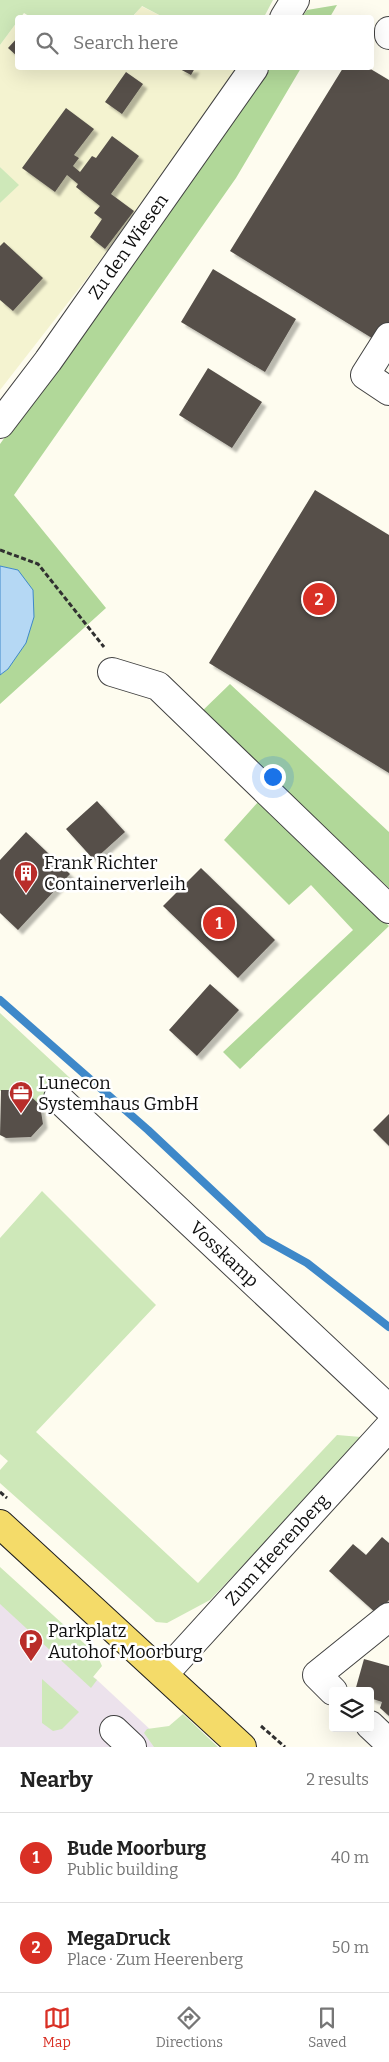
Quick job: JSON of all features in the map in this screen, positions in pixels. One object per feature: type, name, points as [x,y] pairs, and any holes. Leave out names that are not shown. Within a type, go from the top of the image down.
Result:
[{"type":"main road","points":[[0,1524],[242,1747]]},
{"type":"street","points":[[286,15],[295,0]]},
{"type":"street","name":"Zu den Wiesen","points":[[0,424],[48,361],[253,70]]},
{"type":"street","points":[[389,337],[365,375],[389,391]]},
{"type":"street","points":[[112,672],[158,686],[389,909]]},
{"type":"street","name":"Vosskamp","points":[[58,1098],[389,1409]]},
{"type":"street","name":"Zum Heerenberg","points":[[164,1674],[389,1427]]},
{"type":"street","points":[[329,1687],[317,1675],[389,1617]]},
{"type":"street","points":[[374,1729],[389,1743]]},
{"type":"path","points":[[0,550],[38,564],[106,649],[112,672]]},
{"type":"shaded area","name":"Parkplatz Autohof Moorburg","points":[[0,1592],[97,1680],[169,1747],[0,1747]]},
{"type":"green space","points":[[0,0],[273,0],[265,15],[159,15],[142,6],[134,15],[27,15],[24,13],[22,15],[15,15],[15,25],[0,45]]},
{"type":"green space","points":[[337,5],[331,15],[303,15],[307,10]]},
{"type":"green space","points":[[141,6],[159,15],[134,15]]},
{"type":"green space","points":[[15,25],[15,70],[237,70],[91,273],[0,390],[0,203],[18,185],[0,167],[0,45]]},
{"type":"green space","points":[[267,70],[300,70],[236,178],[14,495],[106,608],[0,704],[0,675],[8,669],[18,570],[0,566],[0,444],[214,148]]},
{"type":"green space","points":[[0,167],[19,185],[0,203]]},
{"type":"green space","points":[[230,684],[389,832],[389,888],[199,714]]},
{"type":"green space","points":[[259,801],[389,926],[240,1069],[223,1052],[353,930],[311,885],[289,905],[224,840]]},
{"type":"green space","points":[[0,1013],[70,1078],[40,1105],[24,1090],[0,1091]]},
{"type":"green space","points":[[42,1191],[156,1305],[36,1432],[198,1583],[337,1435],[361,1437],[355,1448],[210,1600],[167,1623],[156,1622],[0,1483],[0,1470],[8,1461],[0,1454],[0,1238]]},
{"type":"green space","points":[[0,1567],[97,1655],[102,1666],[93,1677],[97,1680],[91,1688],[0,1604]]},
{"type":"green space","points":[[42,1679],[79,1712],[62,1729],[53,1731],[42,1723]]},
{"type":"green space","points":[[183,1714],[218,1747],[154,1747],[144,1733],[147,1729],[169,1726]]},
{"type":"water","points":[[0,566],[18,570],[33,590],[34,617],[26,643],[8,669],[0,675]]},
{"type":"building","points":[[15,40],[15,54],[8,48]]},
{"type":"building","points":[[182,70],[194,70],[191,75]]},
{"type":"building","points":[[342,70],[372,70],[389,80],[389,329],[380,343],[230,251]]},
{"type":"building","points":[[126,72],[143,84],[122,114],[105,102]]},
{"type":"building","points":[[66,108],[94,129],[74,155],[79,158],[73,166],[80,172],[92,156],[96,158],[112,136],[139,156],[111,194],[134,211],[105,249],[90,237],[102,219],[94,213],[100,206],[76,187],[78,184],[67,175],[55,192],[22,168]]},
{"type":"building","points":[[4,242],[43,278],[13,311],[0,300],[0,246]]},
{"type":"building","points":[[213,269],[296,319],[265,372],[181,322]]},
{"type":"building","points":[[208,368],[262,402],[232,448],[179,415]]},
{"type":"building","points":[[315,490],[389,535],[389,773],[209,663]]},
{"type":"building","points":[[97,801],[125,832],[94,860],[66,829]]},
{"type":"building","name":"Frank Richter Containerverleih","points":[[26,832],[70,874],[18,930],[0,913],[0,860]]},
{"type":"building","points":[[201,868],[275,940],[238,978],[163,906]]},
{"type":"building","points":[[210,984],[239,1010],[197,1056],[169,1030]]},
{"type":"building","name":"Lunecon Systemhaus GmbH","points":[[1,1090],[24,1090],[40,1105],[43,1124],[31,1137],[6,1138],[0,1135]]},
{"type":"building","points":[[389,1114],[389,1146],[373,1130]]},
{"type":"building","points":[[382,1537],[389,1543],[389,1600],[377,1614],[329,1571],[353,1544],[366,1555]]},
{"type":"building","points":[[364,1659],[389,1666],[389,1716],[380,1708],[382,1702],[374,1699],[374,1687],[356,1687]]},
{"type":"waterway","points":[[0,1000],[148,1130],[264,1239],[307,1263],[389,1327]]},
{"type":"place","name":"MegaDruck","points":[[319,599]]},
{"type":"place","name":"Frank Richter Containerverleih","points":[[26,894]]},
{"type":"place","name":"Bude Moorburg","points":[[219,923]]},
{"type":"place","name":"Lunecon Systemhaus GmbH","points":[[21,1114]]},
{"type":"place","name":"Parkplatz Autohof Moorburg","points":[[31,1662]]}]
